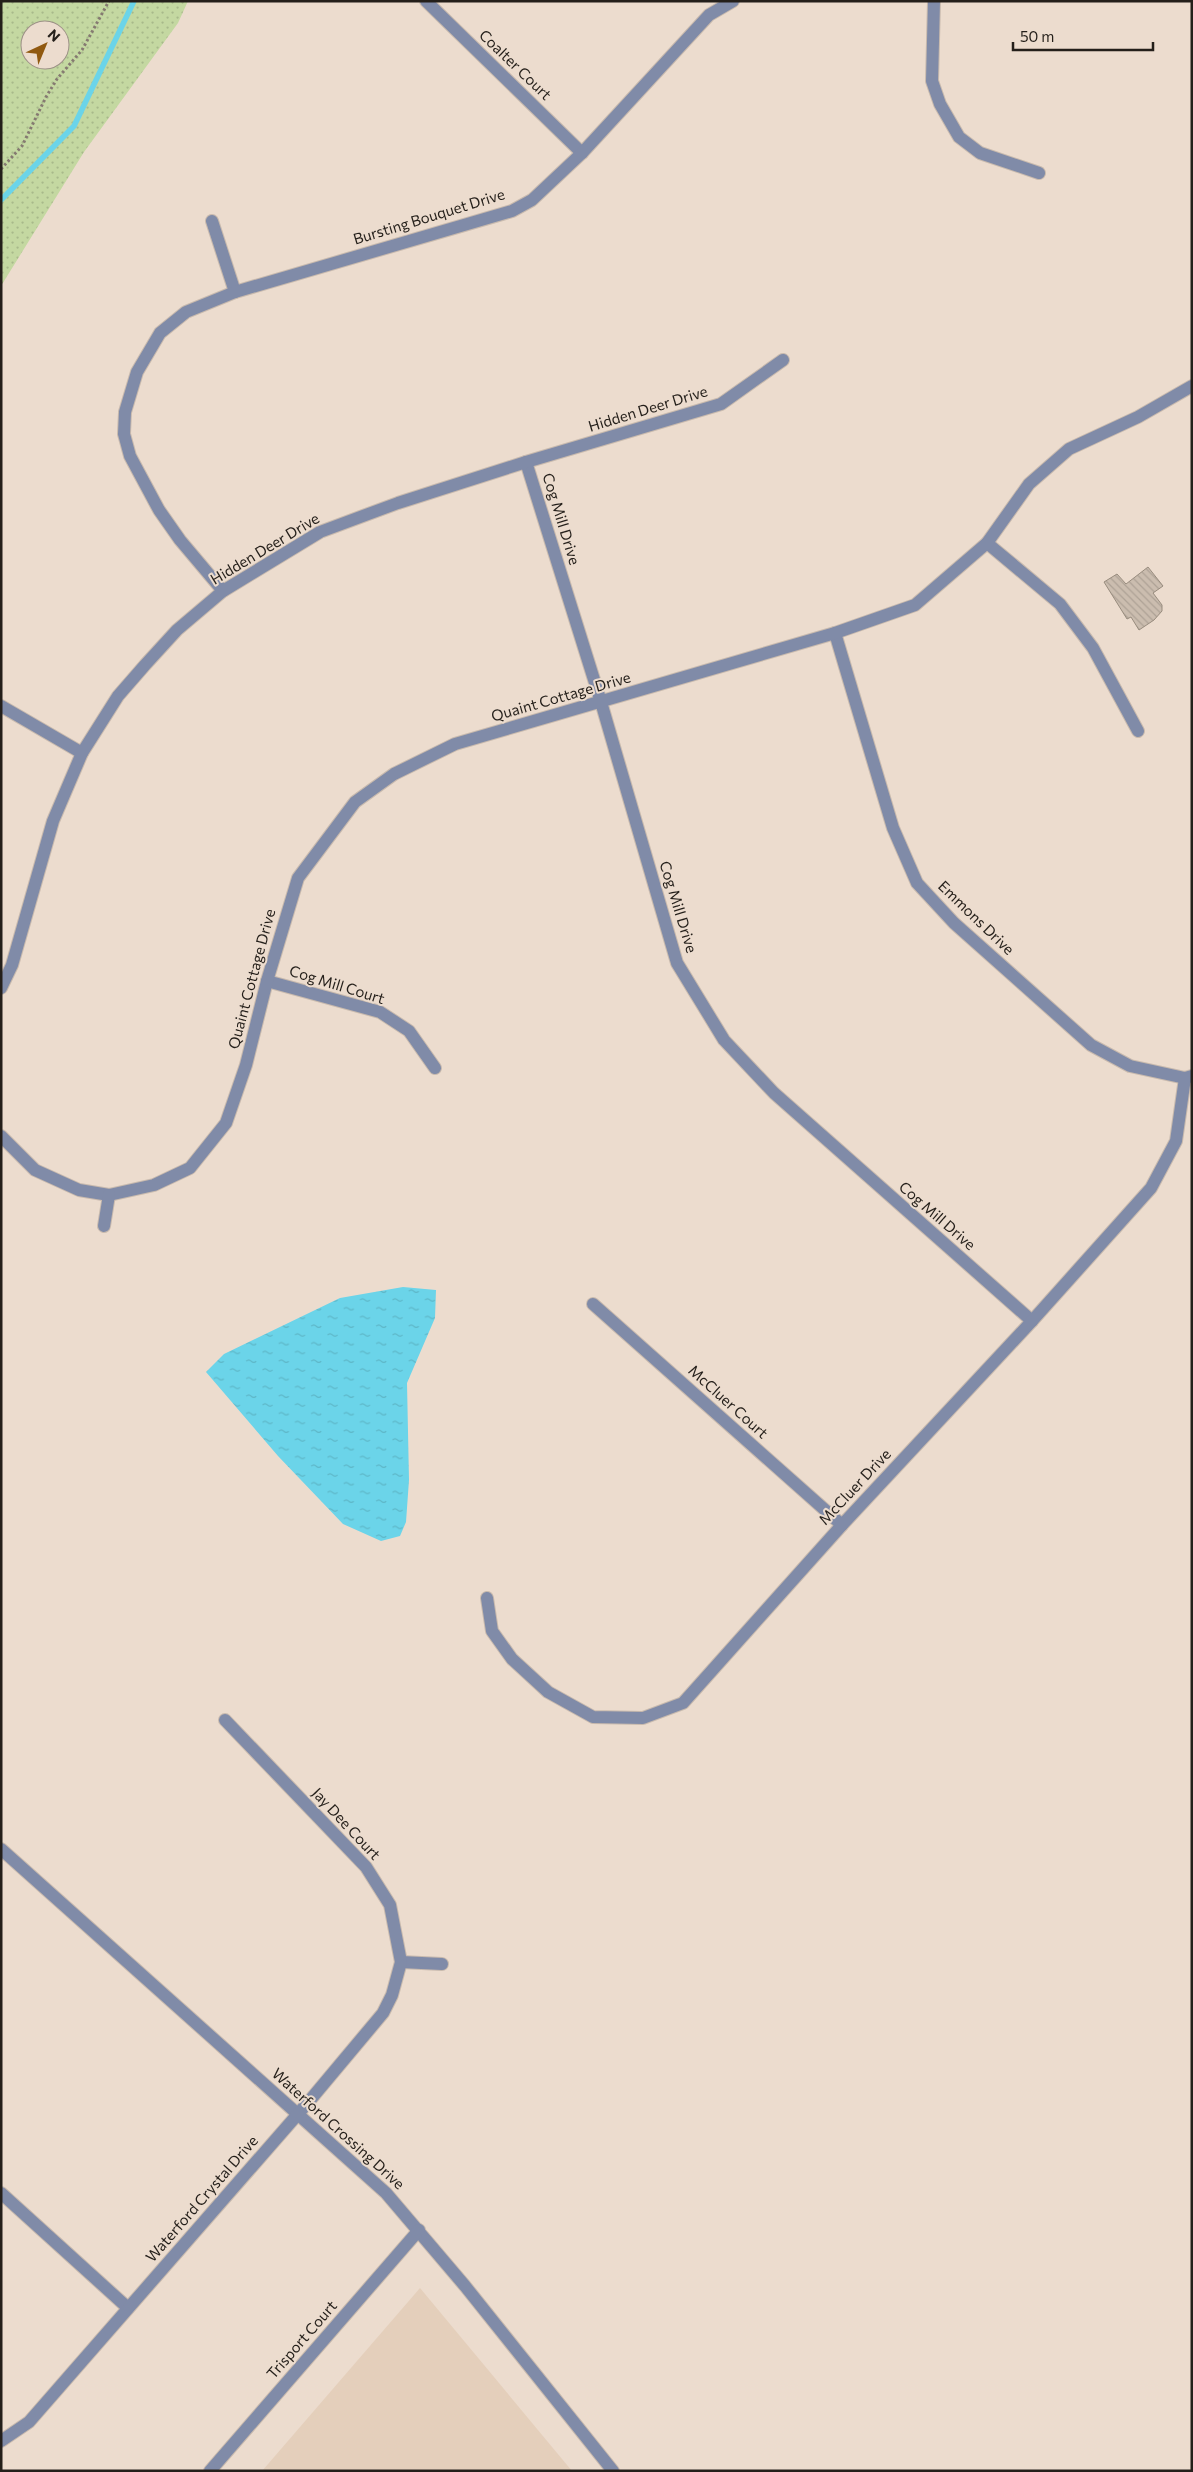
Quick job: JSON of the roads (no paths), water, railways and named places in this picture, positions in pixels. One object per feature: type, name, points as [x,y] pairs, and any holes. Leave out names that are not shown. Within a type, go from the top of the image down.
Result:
[{"type":"street","name":"Coalter Court","points":[[426,1],[582,153]]},
{"type":"street","name":"Bursting Bouquet Drive","points":[[223,590],[180,540],[159,510],[130,456],[124,434],[125,412],[137,372],[160,333],[186,312],[235,292],[512,211],[532,200],[582,153],[709,16],[733,1]]},
{"type":"street","points":[[934,1],[932,81],[940,104],[959,137],[980,153],[1039,173]]},
{"type":"street","points":[[212,221],[235,292]]},
{"type":"street","name":"Hidden Deer Drive","points":[[1,988],[12,965],[53,821],[82,753],[118,696],[178,630],[223,590],[320,532],[398,503],[526,462],[721,404],[783,360]]},
{"type":"street","name":"Quaint Cottage Drive","points":[[1,1136],[35,1170],[79,1190],[109,1194],[154,1185],[190,1168],[226,1123],[246,1065],[267,980],[298,878],[355,802],[394,774],[455,744],[835,633],[915,605],[987,543],[1029,484],[1069,448],[1138,417],[1192,386]]},
{"type":"street","name":"Cog Mill Drive","points":[[526,462],[601,702],[677,962],[724,1040],[784,1103],[1032,1321]]},
{"type":"street","points":[[987,543],[1060,604],[1093,648],[1138,731]]},
{"type":"street","name":"Emmons Drive","points":[[835,633],[893,828],[917,883],[954,923],[1091,1045],[1130,1066],[1188,1077]]},
{"type":"street","points":[[1,706],[82,753]]},
{"type":"street","name":"Cog Mill Court","points":[[267,980],[380,1012],[408,1030],[435,1068]]},
{"type":"street","name":"McCluer Drive","points":[[487,1598],[492,1631],[512,1659],[548,1692],[593,1717],[643,1718],[683,1703],[842,1525],[1032,1321],[1151,1188],[1176,1140],[1188,1077]]},
{"type":"street","points":[[104,1226],[109,1194]]},
{"type":"street","name":"McCluer Court","points":[[594,1304],[842,1525]]},
{"type":"street","name":"Jay Dee Court","points":[[225,1720],[366,1867],[390,1905],[401,1962]]},
{"type":"street","name":"Waterford Crossing Drive","points":[[1,1849],[386,2193],[419,2230],[613,2471]]},
{"type":"street","points":[[401,1962],[442,1964]]},
{"type":"street","name":"Waterford Crystal Drive","points":[[1,2441],[29,2422],[383,2014],[392,1995],[401,1962]]},
{"type":"street","points":[[1,2193],[128,2308]]},
{"type":"street","name":"Trisport Court","points":[[210,2471],[419,2230]]},
{"type":"water","points":[[403,1287],[436,1290],[435,1318],[407,1383],[409,1480],[406,1522],[400,1536],[381,1541],[343,1524],[278,1456],[206,1372],[224,1354],[340,1298]]},
{"type":"waterway","points":[[1,200],[74,126],[134,1]]}]
